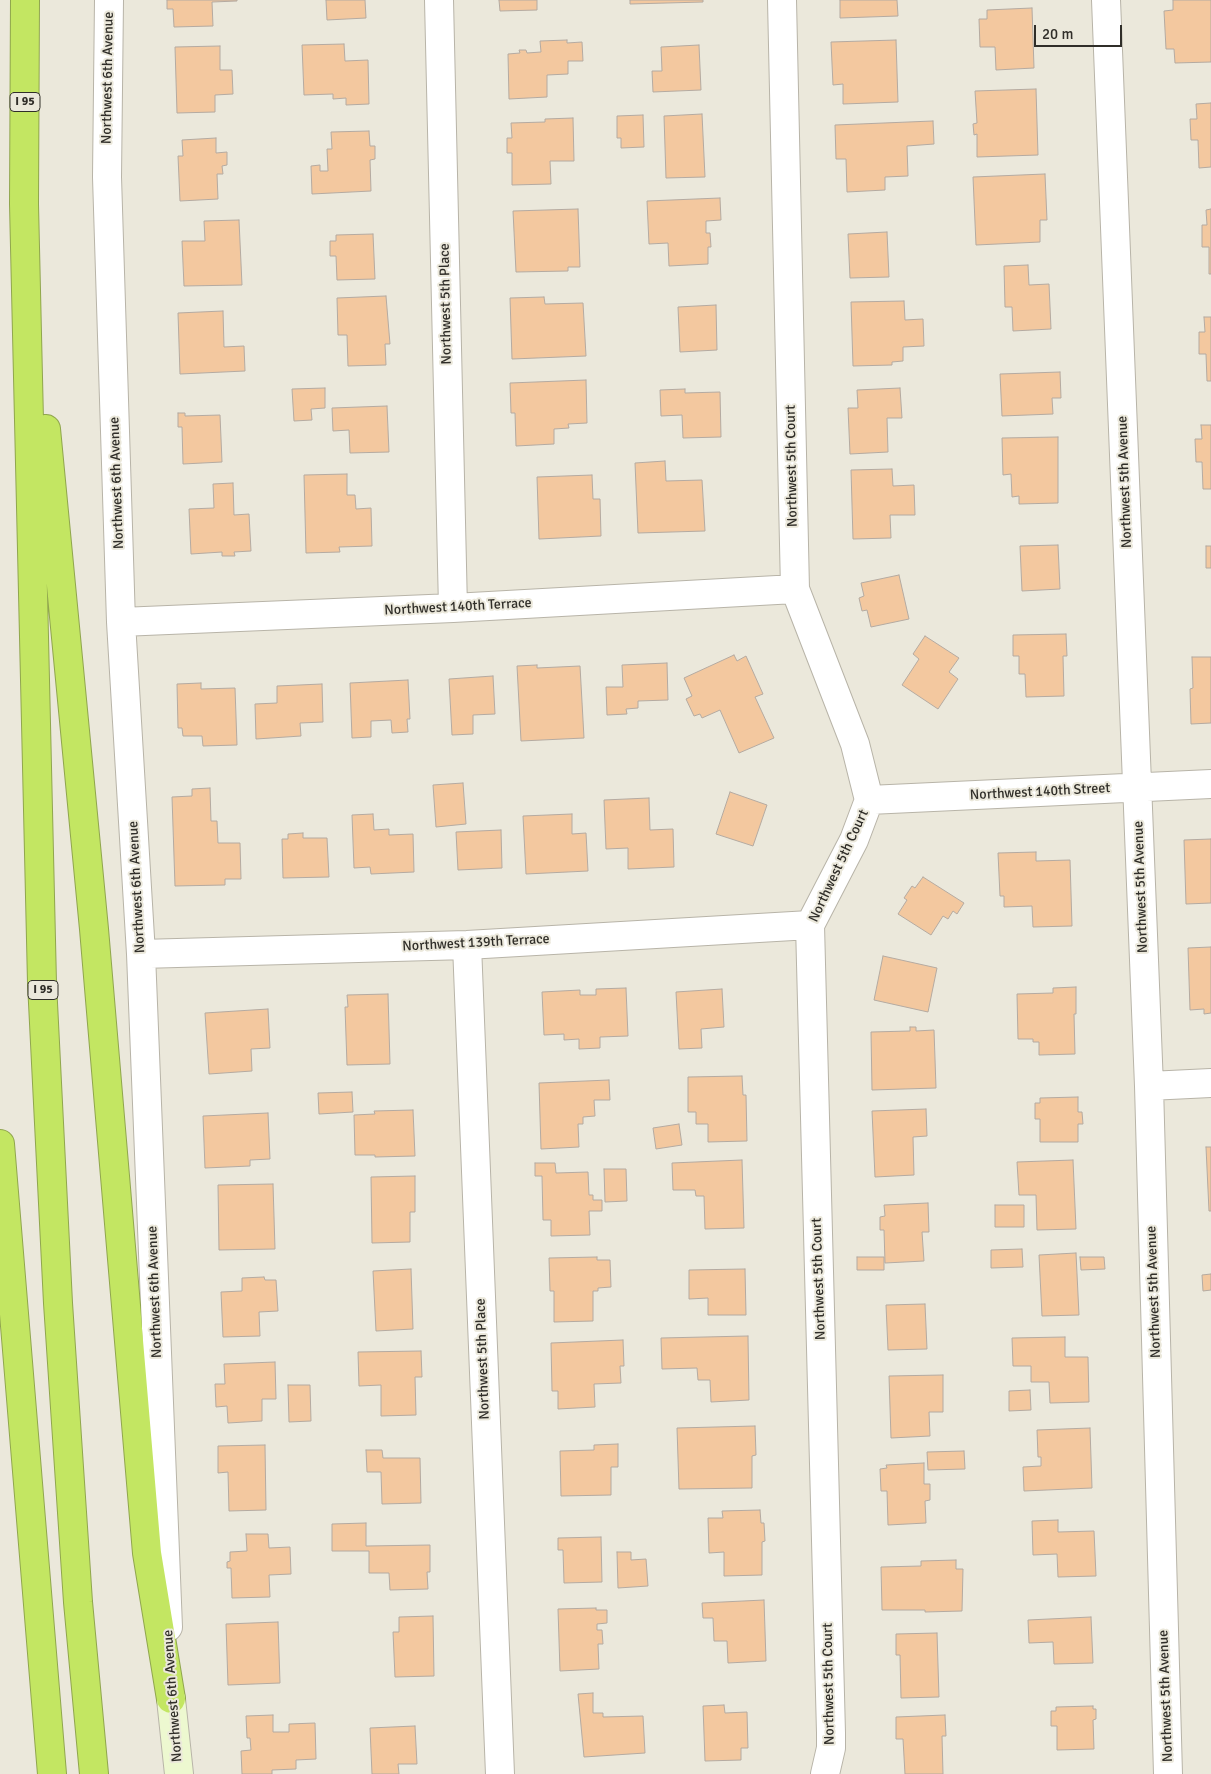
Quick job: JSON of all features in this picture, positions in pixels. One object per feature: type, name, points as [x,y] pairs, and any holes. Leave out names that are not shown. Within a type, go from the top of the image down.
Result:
[{"type":"highway","name":"I 95","points":[[25,0],[24,204],[42,983],[59,1322],[78,1602],[94,1774]]},
{"type":"highway","points":[[24,204],[94,929],[147,1553],[171,1699]]},
{"type":"highway","points":[[0,1144],[52,1774]]},
{"type":"main road","name":"Northwest 6th Avenue","points":[[171,1699],[179,1774]]},
{"type":"street","name":"Northwest 6th Avenue","points":[[109,0],[107,177],[122,622],[141,954],[171,1699]]},
{"type":"street","name":"Northwest 5th Place","points":[[439,0],[453,608]]},
{"type":"street","name":"Northwest 5th Court","points":[[782,0],[795,589],[855,744],[869,800],[854,840],[810,926],[831,1733],[829,1762],[825,1774]]},
{"type":"street","name":"Northwest 5th Avenue","points":[[1106,0],[1149,1086],[1168,1774]]},
{"type":"street","name":"Northwest 140th Terrace","points":[[122,622],[453,608],[795,589]]},
{"type":"street","name":"Northwest 140th Street","points":[[869,800],[1211,784]]},
{"type":"street","name":"Northwest 139th Terrace","points":[[141,954],[467,945],[810,926]]},
{"type":"street","name":"Northwest 5th Place","points":[[467,945],[500,1774]]},
{"type":"street","points":[[1149,1086],[1211,1083]]},
{"type":"building","points":[[167,0],[237,1],[212,2],[213,26],[174,27],[173,9],[167,9]]},
{"type":"building","points":[[326,0],[365,0],[366,18],[327,20]]},
{"type":"building","points":[[499,0],[537,0],[537,10],[500,11]]},
{"type":"building","points":[[630,0],[703,0],[703,2],[630,4]]},
{"type":"building","points":[[840,0],[897,0],[898,16],[840,18]]},
{"type":"building","points":[[1173,0],[1211,0],[1211,62],[1175,63],[1174,49],[1166,49],[1164,11],[1173,10]]},
{"type":"building","points":[[1032,8],[1034,68],[996,70],[995,47],[980,47],[979,19],[987,19],[987,10]]},
{"type":"building","points":[[567,40],[567,43],[582,42],[583,61],[568,61],[568,74],[547,75],[547,97],[509,99],[508,54],[520,53],[519,50],[526,50],[527,53],[541,52],[540,41]]},
{"type":"building","points":[[896,40],[898,102],[843,104],[843,84],[833,85],[831,42]]},
{"type":"building","points":[[344,44],[345,61],[368,60],[369,104],[346,105],[346,98],[333,99],[333,94],[304,95],[302,45]]},
{"type":"building","points":[[699,45],[701,90],[653,92],[652,71],[662,71],[661,47]]},
{"type":"building","points":[[220,46],[220,70],[232,70],[233,94],[215,95],[215,112],[177,113],[175,47]]},
{"type":"building","points":[[1036,89],[1038,155],[977,157],[977,134],[974,135],[973,124],[977,123],[975,91]]},
{"type":"building","points":[[1211,103],[1211,167],[1199,168],[1198,140],[1191,140],[1190,119],[1197,119],[1196,104]]},
{"type":"building","points":[[702,114],[705,177],[666,178],[664,116]]},
{"type":"building","points":[[643,115],[644,147],[621,148],[621,138],[617,138],[617,116]]},
{"type":"building","points":[[573,118],[574,161],[550,161],[551,184],[512,185],[512,153],[507,153],[507,138],[512,138],[511,123],[545,122],[545,119]]},
{"type":"building","points":[[933,121],[934,144],[907,146],[908,176],[885,177],[885,190],[847,192],[846,159],[836,159],[835,125]]},
{"type":"building","points":[[369,131],[370,146],[375,146],[375,159],[370,160],[371,191],[312,194],[311,166],[320,165],[320,171],[328,171],[327,149],[332,149],[331,132]]},
{"type":"building","points":[[216,138],[216,153],[227,152],[227,165],[222,166],[223,174],[217,174],[218,199],[180,201],[178,156],[183,156],[182,140]]},
{"type":"building","points":[[1045,174],[1047,220],[1040,220],[1040,242],[976,245],[973,177]]},
{"type":"building","points":[[720,198],[721,220],[706,221],[706,233],[710,233],[711,247],[708,247],[708,264],[669,266],[668,243],[649,244],[647,201]]},
{"type":"building","points":[[578,209],[580,267],[568,267],[568,271],[516,272],[513,211]]},
{"type":"building","points":[[1211,209],[1211,274],[1209,274],[1209,247],[1202,247],[1202,225],[1207,225],[1206,210]]},
{"type":"building","points":[[239,220],[242,285],[184,286],[182,241],[205,241],[204,221]]},
{"type":"building","points":[[887,232],[889,277],[850,278],[848,234]]},
{"type":"building","points":[[373,234],[375,279],[337,280],[336,256],[330,256],[330,241],[336,241],[336,235]]},
{"type":"building","points":[[1028,265],[1029,285],[1049,284],[1051,329],[1013,331],[1012,307],[1005,307],[1004,266]]},
{"type":"building","points":[[386,296],[390,344],[385,344],[386,365],[348,366],[347,335],[338,335],[337,298]]},
{"type":"building","points":[[544,297],[545,304],[583,303],[586,356],[512,359],[510,298]]},
{"type":"building","points":[[904,301],[905,320],[923,319],[924,346],[903,347],[903,361],[892,362],[892,365],[853,366],[851,302]]},
{"type":"building","points":[[716,305],[717,350],[680,352],[678,307]]},
{"type":"building","points":[[223,311],[224,347],[244,346],[245,371],[180,374],[178,313]]},
{"type":"building","points":[[1204,317],[1211,317],[1211,381],[1207,381],[1206,354],[1199,354],[1199,332],[1205,332]]},
{"type":"building","points":[[1060,372],[1061,398],[1052,398],[1053,414],[1002,416],[1000,374]]},
{"type":"building","points":[[586,380],[587,423],[568,424],[569,428],[554,429],[554,444],[516,446],[515,413],[511,413],[510,383]]},
{"type":"building","points":[[325,388],[325,408],[311,409],[312,420],[294,421],[292,389]]},
{"type":"building","points":[[900,388],[902,418],[887,418],[888,452],[850,454],[848,408],[858,408],[857,390]]},
{"type":"building","points":[[685,389],[685,393],[720,392],[721,437],[683,438],[682,415],[661,416],[660,390]]},
{"type":"building","points":[[387,406],[389,452],[350,453],[349,430],[333,431],[332,408]]},
{"type":"building","points":[[178,413],[185,413],[185,416],[220,415],[222,462],[183,464],[182,427],[178,427]]},
{"type":"building","points":[[1201,425],[1211,425],[1211,489],[1203,489],[1202,462],[1196,462],[1195,439],[1202,439]]},
{"type":"building","points":[[1058,437],[1058,503],[1019,504],[1019,496],[1012,497],[1011,474],[1003,475],[1002,438]]},
{"type":"building","points":[[665,461],[666,481],[702,480],[705,531],[638,533],[635,463]]},
{"type":"building","points":[[892,469],[893,486],[914,485],[915,515],[890,515],[891,538],[853,539],[851,470]]},
{"type":"building","points":[[347,474],[347,495],[355,495],[356,509],[371,508],[372,546],[339,547],[340,552],[306,553],[304,475]]},
{"type":"building","points":[[592,475],[593,499],[600,499],[601,536],[539,539],[537,477]]},
{"type":"building","points":[[233,483],[234,515],[249,514],[251,551],[234,552],[235,556],[222,556],[222,552],[191,554],[189,509],[214,508],[213,484]]},
{"type":"building","points":[[1058,545],[1060,589],[1022,591],[1020,546]]},
{"type":"building","points":[[1206,546],[1211,546],[1211,568],[1206,568]]},
{"type":"building","points":[[899,575],[909,619],[871,627],[867,610],[862,611],[859,598],[864,596],[861,583]]},
{"type":"building","points":[[1066,634],[1067,656],[1063,656],[1064,696],[1026,697],[1025,674],[1019,674],[1019,656],[1013,656],[1013,635]]},
{"type":"building","points":[[925,636],[959,658],[949,672],[958,679],[938,709],[902,685],[919,659],[913,654]]},
{"type":"building","points":[[734,655],[737,661],[746,656],[763,694],[755,697],[774,738],[739,753],[720,710],[702,718],[700,714],[694,716],[686,699],[692,696],[684,678]]},
{"type":"building","points":[[1192,657],[1211,657],[1211,723],[1191,724],[1190,689],[1193,688]]},
{"type":"building","points":[[667,663],[668,700],[638,701],[638,708],[626,709],[627,714],[607,715],[606,687],[623,687],[622,665]]},
{"type":"building","points":[[537,665],[537,668],[580,666],[584,738],[521,741],[517,666]]},
{"type":"building","points":[[493,676],[495,714],[473,715],[473,734],[452,735],[449,679]]},
{"type":"building","points":[[408,680],[410,719],[407,719],[408,732],[392,733],[391,720],[371,721],[371,737],[352,738],[350,683]]},
{"type":"building","points":[[201,683],[201,689],[235,688],[237,745],[203,746],[202,736],[183,736],[182,728],[178,728],[177,684]]},
{"type":"building","points":[[322,684],[323,722],[300,723],[301,736],[256,739],[255,704],[277,703],[277,686]]},
{"type":"building","points":[[463,783],[466,824],[436,827],[433,785]]},
{"type":"building","points":[[210,788],[211,821],[217,821],[218,843],[240,843],[241,879],[225,879],[225,885],[175,886],[172,797],[192,796],[192,789]]},
{"type":"building","points":[[730,792],[767,805],[753,846],[716,834]]},
{"type":"building","points":[[649,798],[650,830],[673,829],[674,867],[628,869],[628,848],[606,849],[604,800]]},
{"type":"building","points":[[373,814],[374,830],[389,829],[389,835],[413,834],[414,872],[371,874],[370,867],[354,868],[352,815]]},
{"type":"building","points":[[572,814],[572,834],[586,833],[588,871],[526,874],[523,816]]},
{"type":"building","points":[[501,830],[502,868],[458,870],[456,832]]},
{"type":"building","points":[[303,833],[303,838],[327,838],[329,877],[283,878],[282,839],[288,839],[288,834]]},
{"type":"building","points":[[1211,839],[1211,903],[1186,904],[1184,840]]},
{"type":"building","points":[[1036,852],[1036,861],[1070,860],[1072,926],[1033,927],[1032,906],[1004,907],[1004,896],[1000,896],[998,853]]},
{"type":"building","points":[[923,877],[964,903],[957,914],[953,911],[948,919],[943,916],[931,935],[898,914],[907,900],[904,898],[912,886],[915,888]]},
{"type":"building","points":[[1211,947],[1211,1013],[1204,1014],[1204,1009],[1190,1010],[1188,948]]},
{"type":"building","points":[[883,956],[937,968],[928,1012],[874,1000]]},
{"type":"building","points":[[1076,987],[1076,1014],[1074,1014],[1075,1054],[1039,1055],[1039,1042],[1033,1042],[1033,1039],[1018,1039],[1017,994],[1053,993],[1053,988]]},
{"type":"building","points":[[626,988],[628,1036],[600,1037],[600,1048],[579,1049],[579,1039],[564,1040],[564,1034],[544,1035],[542,992],[580,990],[580,995],[596,995],[596,989]]},
{"type":"building","points":[[722,989],[724,1027],[701,1029],[702,1048],[679,1049],[676,992]]},
{"type":"building","points":[[388,994],[390,1064],[347,1065],[345,1007],[348,1007],[347,995]]},
{"type":"building","points":[[268,1009],[270,1048],[251,1049],[252,1071],[209,1074],[205,1013]]},
{"type":"building","points":[[910,1027],[916,1027],[916,1031],[934,1030],[936,1088],[872,1090],[871,1032],[910,1031]]},
{"type":"building","points":[[742,1076],[743,1095],[746,1095],[747,1141],[708,1142],[708,1124],[696,1124],[696,1112],[688,1112],[688,1077]]},
{"type":"building","points":[[609,1080],[610,1100],[594,1100],[595,1116],[583,1117],[583,1124],[578,1124],[579,1147],[541,1149],[539,1083]]},
{"type":"building","points":[[352,1092],[353,1112],[319,1114],[318,1093]]},
{"type":"building","points":[[1078,1097],[1078,1112],[1082,1112],[1083,1124],[1078,1124],[1078,1142],[1040,1142],[1040,1119],[1035,1119],[1035,1103],[1040,1103],[1040,1098]]},
{"type":"building","points":[[926,1109],[927,1136],[913,1137],[914,1175],[875,1177],[872,1111]]},
{"type":"building","points":[[413,1110],[415,1156],[375,1157],[375,1155],[355,1155],[354,1115],[375,1114],[374,1111]]},
{"type":"building","points":[[268,1113],[270,1159],[250,1160],[250,1166],[205,1168],[203,1116]]},
{"type":"building","points":[[679,1124],[682,1145],[656,1149],[653,1128]]},
{"type":"building","points":[[1206,1147],[1211,1147],[1211,1211],[1209,1211]]},
{"type":"building","points":[[742,1160],[744,1228],[705,1229],[704,1196],[696,1196],[695,1190],[673,1190],[672,1163]]},
{"type":"building","points":[[1073,1160],[1076,1229],[1037,1230],[1036,1195],[1019,1195],[1017,1162]]},
{"type":"building","points":[[535,1163],[555,1163],[556,1173],[588,1172],[589,1195],[593,1195],[593,1200],[602,1200],[602,1211],[589,1211],[590,1235],[551,1236],[551,1220],[543,1220],[542,1176],[535,1176]]},
{"type":"building","points":[[604,1169],[626,1169],[627,1201],[605,1202]]},
{"type":"building","points":[[415,1176],[415,1212],[410,1212],[410,1242],[372,1243],[371,1177]]},
{"type":"building","points":[[273,1184],[275,1249],[219,1250],[218,1185]]},
{"type":"building","points":[[928,1203],[929,1232],[922,1232],[924,1261],[885,1263],[884,1230],[880,1230],[880,1217],[885,1216],[884,1205]]},
{"type":"building","points":[[995,1205],[1024,1205],[1024,1227],[995,1227]]},
{"type":"building","points":[[1022,1249],[1023,1267],[991,1268],[991,1250]]},
{"type":"building","points":[[1076,1253],[1079,1315],[1042,1316],[1039,1255]]},
{"type":"building","points":[[597,1257],[597,1260],[610,1260],[611,1287],[598,1288],[598,1291],[593,1291],[593,1321],[554,1322],[554,1291],[550,1291],[549,1258]]},
{"type":"building","points":[[857,1257],[884,1257],[884,1270],[857,1270]]},
{"type":"building","points":[[1080,1257],[1104,1257],[1105,1269],[1081,1270]]},
{"type":"building","points":[[411,1269],[413,1329],[376,1331],[373,1271]]},
{"type":"building","points":[[745,1269],[746,1315],[708,1315],[708,1298],[689,1299],[689,1270]]},
{"type":"building","points":[[1211,1274],[1211,1290],[1203,1291],[1202,1275]]},
{"type":"building","points":[[264,1277],[265,1280],[276,1280],[278,1311],[259,1312],[260,1336],[223,1337],[221,1292],[242,1291],[242,1278]]},
{"type":"building","points":[[925,1304],[927,1349],[888,1350],[886,1305]]},
{"type":"building","points":[[748,1336],[749,1400],[711,1402],[710,1380],[698,1380],[697,1368],[662,1369],[661,1338]]},
{"type":"building","points":[[1065,1337],[1065,1357],[1088,1357],[1089,1402],[1050,1403],[1049,1382],[1031,1382],[1031,1366],[1013,1366],[1012,1338]]},
{"type":"building","points":[[623,1340],[624,1366],[620,1366],[621,1383],[594,1384],[595,1407],[558,1409],[558,1391],[552,1391],[551,1343]]},
{"type":"building","points":[[421,1351],[422,1377],[415,1377],[416,1415],[381,1416],[381,1385],[359,1386],[358,1352]]},
{"type":"building","points":[[275,1362],[276,1399],[262,1399],[262,1421],[228,1423],[227,1406],[216,1407],[215,1384],[225,1384],[224,1364]]},
{"type":"building","points":[[943,1375],[943,1412],[929,1412],[930,1436],[891,1438],[889,1376]]},
{"type":"building","points":[[288,1385],[310,1385],[311,1421],[289,1422]]},
{"type":"building","points":[[1030,1390],[1031,1410],[1009,1411],[1009,1391]]},
{"type":"building","points":[[755,1426],[756,1455],[752,1456],[752,1488],[679,1489],[677,1428]]},
{"type":"building","points":[[1090,1428],[1092,1488],[1024,1491],[1023,1467],[1041,1466],[1041,1457],[1038,1457],[1037,1430]]},
{"type":"building","points":[[618,1444],[618,1467],[611,1467],[611,1495],[561,1496],[560,1451],[594,1450],[594,1445]]},
{"type":"building","points":[[265,1445],[266,1510],[229,1511],[228,1472],[218,1473],[218,1446]]},
{"type":"building","points":[[366,1450],[382,1450],[383,1458],[420,1458],[421,1503],[382,1504],[381,1472],[367,1472]]},
{"type":"building","points":[[964,1451],[965,1469],[928,1470],[927,1452]]},
{"type":"building","points":[[924,1463],[924,1484],[930,1484],[930,1500],[925,1501],[926,1523],[888,1525],[887,1491],[881,1491],[880,1469],[887,1468],[886,1465]]},
{"type":"building","points":[[760,1510],[761,1523],[764,1523],[765,1541],[762,1542],[762,1575],[724,1576],[724,1552],[709,1553],[708,1518],[723,1518],[722,1511]]},
{"type":"building","points":[[1058,1520],[1058,1532],[1094,1531],[1096,1576],[1058,1577],[1057,1554],[1033,1555],[1032,1521]]},
{"type":"building","points":[[366,1523],[366,1546],[430,1545],[430,1572],[427,1572],[428,1589],[390,1590],[389,1573],[369,1573],[369,1551],[332,1551],[332,1524]]},
{"type":"building","points":[[246,1534],[268,1534],[269,1548],[290,1547],[291,1574],[269,1575],[270,1597],[232,1598],[231,1568],[227,1568],[227,1562],[230,1561],[230,1552],[247,1551]]},
{"type":"building","points":[[601,1537],[602,1582],[564,1583],[563,1550],[558,1550],[558,1538]]},
{"type":"building","points":[[617,1552],[631,1552],[631,1560],[646,1559],[648,1586],[618,1588]]},
{"type":"building","points":[[956,1560],[956,1569],[963,1569],[962,1611],[882,1610],[881,1567],[921,1566],[921,1561]]},
{"type":"building","points":[[764,1600],[766,1661],[728,1663],[727,1641],[714,1641],[713,1618],[703,1618],[702,1603]]},
{"type":"building","points":[[596,1608],[596,1610],[607,1610],[607,1623],[597,1624],[597,1630],[602,1630],[603,1644],[598,1644],[599,1669],[560,1671],[558,1609]]},
{"type":"building","points":[[433,1616],[434,1676],[395,1677],[393,1632],[399,1632],[399,1617]]},
{"type":"building","points":[[1091,1617],[1093,1663],[1054,1664],[1053,1642],[1029,1643],[1028,1620]]},
{"type":"building","points":[[278,1622],[280,1683],[228,1685],[226,1624]]},
{"type":"building","points":[[937,1633],[939,1697],[901,1698],[900,1655],[896,1655],[896,1634]]},
{"type":"building","points":[[593,1693],[593,1713],[603,1713],[603,1717],[643,1716],[645,1753],[584,1757],[578,1694]]},
{"type":"building","points":[[724,1705],[725,1713],[747,1712],[748,1748],[741,1748],[741,1760],[705,1761],[703,1706]]},
{"type":"building","points":[[1093,1706],[1093,1709],[1096,1709],[1096,1719],[1093,1720],[1094,1749],[1057,1750],[1057,1726],[1051,1726],[1051,1711],[1056,1711],[1056,1707]]},
{"type":"building","points":[[273,1715],[273,1732],[289,1732],[289,1724],[315,1723],[316,1759],[296,1760],[296,1769],[272,1770],[272,1774],[242,1774],[241,1751],[251,1750],[250,1738],[247,1738],[246,1716]]},
{"type":"building","points":[[945,1715],[946,1736],[942,1736],[943,1774],[905,1774],[903,1739],[896,1739],[896,1717]]},
{"type":"building","points":[[415,1726],[417,1764],[398,1764],[399,1774],[372,1774],[370,1728]]}]
